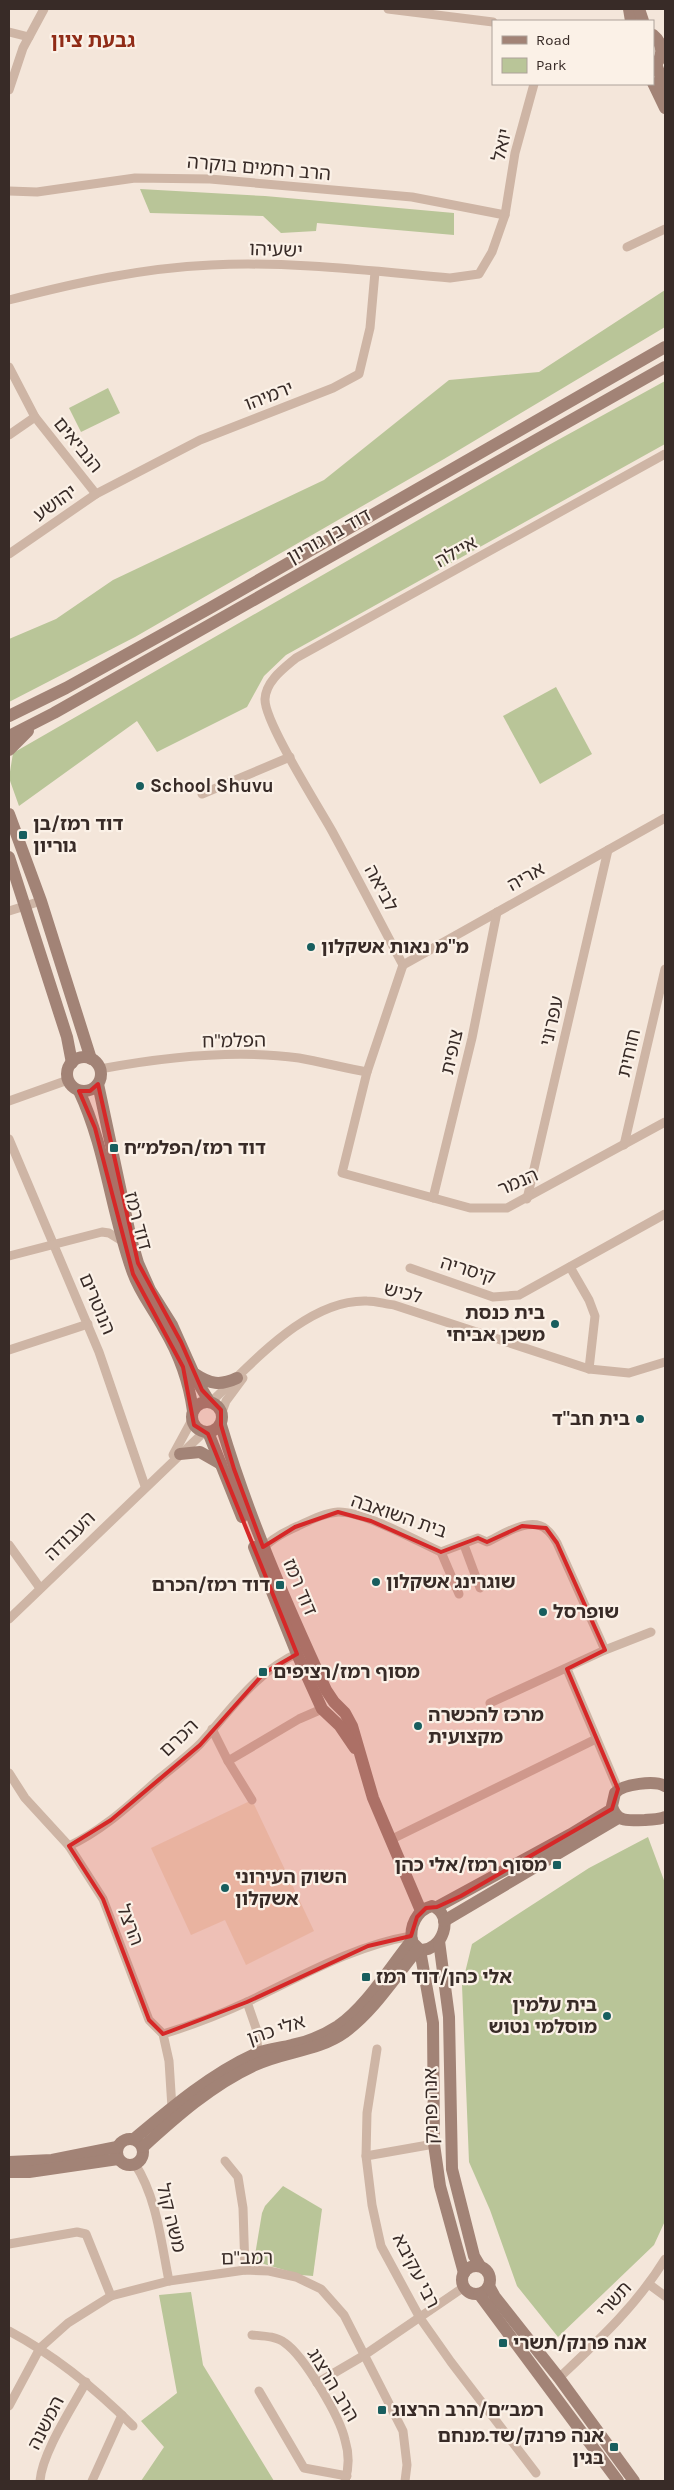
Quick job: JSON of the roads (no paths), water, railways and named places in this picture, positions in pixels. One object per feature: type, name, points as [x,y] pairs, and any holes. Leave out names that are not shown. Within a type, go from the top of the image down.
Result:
[{"type":"street","points":[[9,90],[23,48],[44,9]]},
{"type":"street","points":[[388,9],[492,22]]},
{"type":"street","points":[[9,32],[29,37]]},
{"type":"street","points":[[654,36],[663,45],[660,58],[654,66],[665,88]]},
{"type":"street","name":"יואל","points":[[505,215],[515,154],[534,85]]},
{"type":"street","points":[[654,85],[665,108]]},
{"type":"street","name":"הרב רחמים בוקרה","points":[[9,191],[37,192],[135,178],[200,179],[412,197],[505,215]]},
{"type":"street","name":"ישעיהו","points":[[9,300],[88,280],[211,265],[261,264],[450,278],[478,274],[492,252],[505,215]]},
{"type":"street","points":[[627,247],[665,229]]},
{"type":"street","name":"ירמיהו","points":[[96,494],[200,440],[333,388],[359,374],[370,328],[376,272]]},
{"type":"street","name":"דוד בן גוריון","points":[[9,716],[66,688],[210,608],[665,347]]},
{"type":"street","name":"הנביאים","points":[[9,367],[35,417],[96,494]]},
{"type":"street","name":"דוד בן גוריון","points":[[9,736],[665,367]]},
{"type":"street","name":"הנביאים","points":[[9,435],[35,417]]},
{"type":"street","name":"איילה","points":[[268,686],[296,658],[665,454]]},
{"type":"street","name":"יהושע","points":[[9,554],[96,494]]},
{"type":"street","name":"לביאה","points":[[268,686],[265,700],[268,715],[403,964]]},
{"type":"street","points":[[9,750],[21,736],[43,718]]},
{"type":"street","points":[[202,794],[290,757]]},
{"type":"street","points":[[9,814],[41,901],[90,1059],[100,1069],[98,1084],[90,1091],[79,1091],[68,1080],[68,1071],[72,1063],[80,1058],[90,1059]]},
{"type":"street","name":"אריה","points":[[403,964],[665,818]]},
{"type":"street","name":"עפרוני","points":[[527,1199],[608,850]]},
{"type":"street","points":[[9,857],[67,1037],[72,1063]]},
{"type":"street","points":[[9,911],[41,901]]},
{"type":"street","name":"צופית","points":[[434,1198],[472,1038],[497,912]]},
{"type":"street","points":[[367,1072],[403,964]]},
{"type":"street","name":"חוחית","points":[[624,1145],[665,969]]},
{"type":"street","name":"הפלמ\"ח","points":[[100,1069],[140,1062],[256,1055],[299,1058],[367,1072]]},
{"type":"street","name":"הנמר","points":[[367,1072],[342,1173],[470,1208],[507,1208],[527,1199],[665,1122]]},
{"type":"street","points":[[9,1101],[68,1080]]},
{"type":"street","name":"דוד רמז","points":[[98,1084],[138,1263],[150,1290],[177,1333],[194,1374],[210,1402]]},
{"type":"street","name":"דוד רמז","points":[[79,1091],[95,1128],[122,1241],[139,1288],[165,1329],[183,1368],[193,1415]]},
{"type":"street","name":"הנוטרים","points":[[9,1139],[53,1246],[88,1324],[145,1486]]},
{"type":"street","name":"קיסריה","points":[[410,1268],[475,1291],[506,1297],[519,1294],[665,1214]]},
{"type":"street","points":[[9,1256],[102,1232],[109,1233],[122,1241]]},
{"type":"street","points":[[570,1267],[589,1300],[595,1316],[589,1369]]},
{"type":"street","name":"לכיש","points":[[210,1402],[279,1338],[308,1319],[338,1306],[366,1301],[394,1305],[589,1369],[629,1373],[665,1362]]},
{"type":"street","points":[[9,1350],[88,1324]]},
{"type":"street","name":"לכיש","points":[[222,1419],[226,1401],[259,1358]]},
{"type":"street","points":[[194,1374],[214,1384],[222,1384],[237,1378]]},
{"type":"street","points":[[210,1402],[218,1405],[222,1419],[218,1429],[206,1432],[197,1428],[193,1415],[199,1404],[210,1402]]},
{"type":"street","name":"העבודה","points":[[155,1476],[178,1448],[193,1415]]},
{"type":"street","name":"דוד רמז","points":[[222,1419],[234,1469],[260,1552]]},
{"type":"street","name":"דוד רמז","points":[[206,1432],[223,1466],[302,1651],[322,1709],[340,1726],[360,1757]]},
{"type":"street","name":"העבודה","points":[[9,1619],[155,1476],[206,1432]]},
{"type":"street","points":[[180,1454],[200,1452],[215,1459],[223,1466]]},
{"type":"street","name":"בית השואבה","points":[[260,1552],[290,1530],[322,1515],[338,1512],[350,1513],[371,1521],[442,1552],[478,1538],[487,1542],[522,1526],[533,1525],[546,1528],[557,1542],[604,1650]]},
{"type":"street","points":[[9,1545],[40,1588]]},
{"type":"street","points":[[464,1545],[480,1588]]},
{"type":"street","points":[[442,1552],[460,1594]]},
{"type":"street","points":[[490,1703],[604,1650],[651,1632]]},
{"type":"street","name":"דוד רמז","points":[[302,1651],[329,1696],[348,1718],[356,1735],[360,1757],[373,1798],[421,1911]]},
{"type":"street","name":"הכרם","points":[[69,1846],[100,1829],[200,1744],[264,1673],[302,1651]]},
{"type":"street","points":[[566,1669],[618,1789]]},
{"type":"street","points":[[228,1761],[300,1719],[322,1709]]},
{"type":"street","points":[[212,1729],[228,1761],[252,1800]]},
{"type":"street","points":[[390,1840],[596,1739]]},
{"type":"street","name":"הרצל","points":[[9,1774],[25,1798],[69,1846],[103,1899],[149,2020],[163,2034],[169,2061],[172,2108]]},
{"type":"street","points":[[663,1783],[629,1785],[618,1789],[612,1799],[616,1813],[632,1822],[657,1820],[665,1817]]},
{"type":"street","points":[[437,1908],[554,1844],[616,1813]]},
{"type":"street","points":[[444,1921],[616,1813]]},
{"type":"street","points":[[432,1906],[437,1908],[444,1921],[444,1932],[439,1941],[429,1949],[415,1944],[414,1922],[421,1911],[432,1906]]},
{"type":"street","name":"אנה פרנק","points":[[439,1941],[449,2017],[452,2169],[474,2256],[480,2266]]},
{"type":"street","name":"אלי כהן","points":[[163,2034],[197,2024],[368,1946],[415,1944]]},
{"type":"street","name":"אלי כהן","points":[[138,2143],[172,2108],[225,2070],[258,2053],[311,2039],[338,2026],[352,2015],[415,1944]]},
{"type":"street","name":"אלי כהן","points":[[138,2143],[238,2074],[270,2059],[317,2047],[346,2031],[372,2006],[415,1944]]},
{"type":"street","name":"אנה פרנק","points":[[415,1944],[432,2023],[434,2144],[440,2186],[464,2273]]},
{"type":"street","points":[[247,2002],[256,2028],[258,2053]]},
{"type":"street","name":"רבי עקיבא","points":[[377,2050],[367,2113],[366,2156],[372,2205],[382,2246],[420,2318],[451,2362],[536,2473]]},
{"type":"street","points":[[122,2141],[138,2143],[142,2157],[135,2164],[124,2164],[118,2153],[122,2141]]},
{"type":"street","points":[[366,2156],[434,2144]]},
{"type":"street","points":[[9,2162],[52,2160],[118,2153]]},
{"type":"street","points":[[9,2172],[29,2172],[118,2153]]},
{"type":"street","points":[[225,2161],[238,2177],[243,2208],[245,2270]]},
{"type":"street","name":"משה קול","points":[[135,2164],[146,2182],[153,2202],[169,2281]]},
{"type":"street","points":[[9,2244],[77,2232],[86,2234],[112,2296]]},
{"type":"street","name":"תשרי","points":[[560,2378],[618,2322],[650,2284],[665,2259]]},
{"type":"street","points":[[489,2286],[479,2294],[470,2293],[464,2287],[462,2280],[464,2273],[471,2267],[480,2266],[489,2274],[489,2286],[495,2297],[560,2378],[634,2481]]},
{"type":"street","name":"רמב\"ם","points":[[9,2406],[40,2348],[68,2324],[112,2296],[169,2281],[245,2270],[269,2270],[296,2277],[321,2289],[344,2316],[403,2431],[407,2465],[405,2481]]},
{"type":"street","points":[[650,2284],[665,2296]]},
{"type":"street","points":[[317,2383],[363,2356],[464,2287]]},
{"type":"street","points":[[479,2294],[618,2481]]},
{"type":"street","points":[[9,2331],[40,2348],[86,2382],[133,2426]]},
{"type":"street","name":"הרב הרצוג","points":[[252,2335],[268,2336],[284,2342],[297,2353],[317,2383],[345,2437],[348,2454],[346,2479]]},
{"type":"street","name":"המשנה","points":[[40,2481],[41,2471],[57,2435],[86,2382]]},
{"type":"street","points":[[260,2392],[304,2468],[346,2479]]},
{"type":"street","points":[[92,2481],[122,2415]]},
{"type":"place","name":"School Shuvu","points":[[140,786]]},
{"type":"place","name":"דוד רמז/בן גוריון","points":[[23,835]]},
{"type":"place","name":"מ\"מ נאות אשקלון","points":[[311,947]]},
{"type":"place","name":"דוד רמז/הפלמ״ח","points":[[114,1148]]},
{"type":"place","name":"בית כנסת משכן אביחי","points":[[555,1324]]},
{"type":"place","name":"בית חב\"ד","points":[[640,1419]]},
{"type":"place","name":"שוגרינג אשקלון","points":[[376,1582]]},
{"type":"place","name":"דוד רמז/הכרם","points":[[280,1585]]},
{"type":"place","name":"שופרסל","points":[[543,1612]]},
{"type":"place","name":"מסוף רמז/רציפים","points":[[263,1672]]},
{"type":"place","name":"מרכז להכשרה מקצועית","points":[[418,1726]]},
{"type":"place","name":"מסוף רמז/אלי כהן","points":[[557,1865]]},
{"type":"place","name":"השוק העירוני אשקלון","points":[[225,1888]]},
{"type":"place","name":"אלי כהן/דוד רמז","points":[[366,1977]]},
{"type":"place","name":"בית עלמין מוסלמי נטוש","points":[[607,2016]]},
{"type":"place","name":"אנה פרנק/תשרי","points":[[503,2343]]},
{"type":"place","name":"רמב״ם/הרב הרצוג","points":[[382,2410]]},
{"type":"place","name":"אנה פרנק/שד.מנחם בגין","points":[[614,2447]]},
{"type":"district","name":"גבעת ציון","points":[[93,40]]}]
